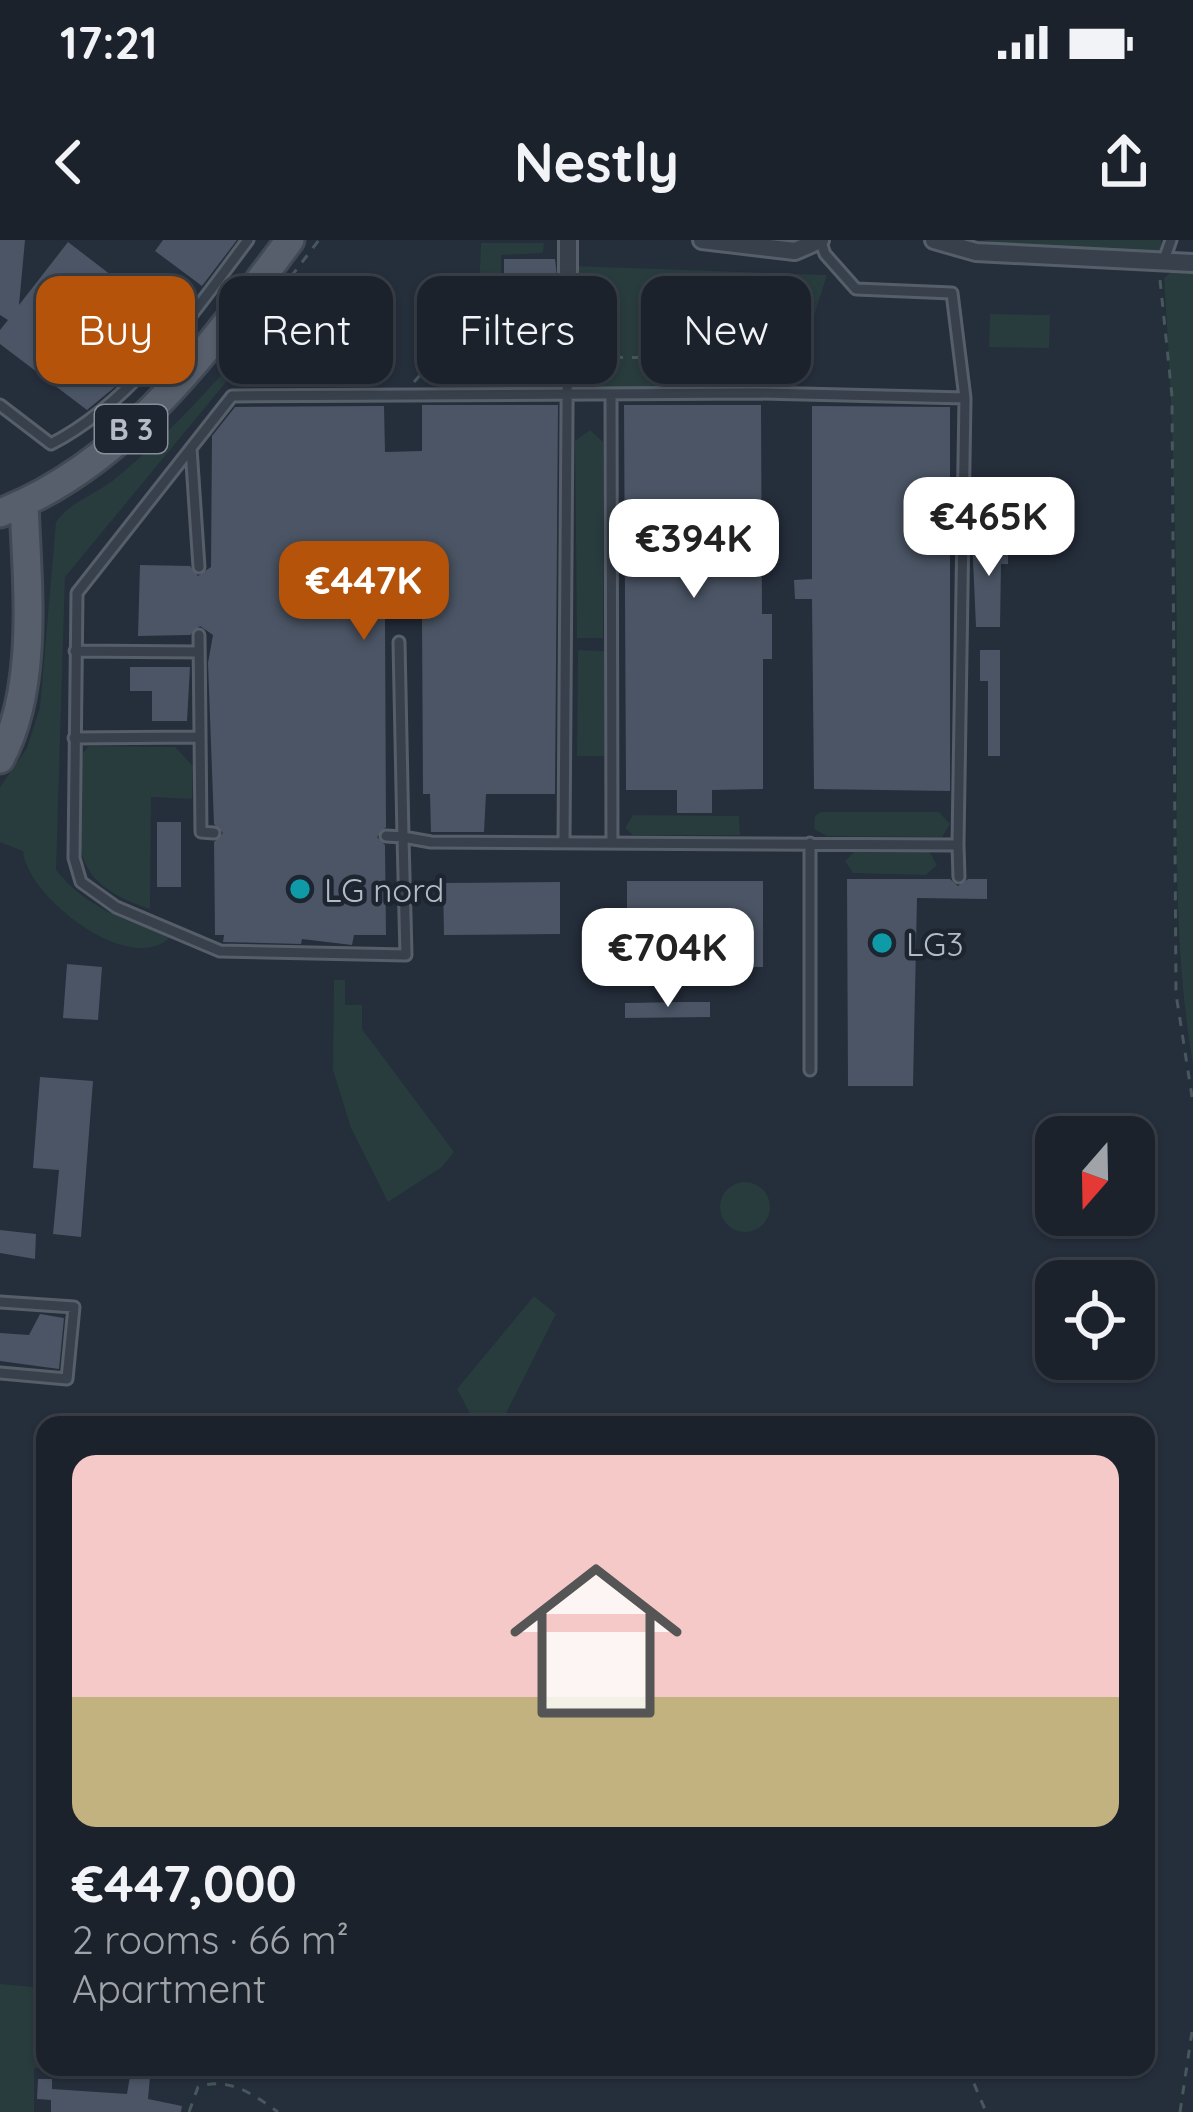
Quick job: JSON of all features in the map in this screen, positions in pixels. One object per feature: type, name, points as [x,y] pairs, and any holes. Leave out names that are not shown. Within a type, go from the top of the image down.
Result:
[{"type":"main road","name":"B 3","points":[[12,508],[117,444],[221,332],[290,240]]},
{"type":"main road","points":[[0,759],[16,730],[22,693],[27,566],[12,508]]},
{"type":"main road","points":[[0,545],[27,566]]},
{"type":"street","points":[[568,240],[568,271]]},
{"type":"street","points":[[702,240],[795,251],[820,240]]},
{"type":"street","points":[[934,240],[976,252],[1193,262]]},
{"type":"lane","points":[[0,405],[51,444],[90,424],[203,300],[248,240]]},
{"type":"lane","points":[[820,240],[825,254],[856,289],[952,293],[964,398],[959,877]]},
{"type":"lane","points":[[1164,260],[1171,240]]},
{"type":"lane","points":[[568,271],[568,276]]},
{"type":"lane","points":[[564,842],[566,384]]},
{"type":"lane","points":[[399,642],[406,955],[220,951],[116,907],[81,882],[74,858],[77,593],[232,396],[566,398],[757,393],[964,398]]},
{"type":"lane","points":[[611,397],[612,842]]},
{"type":"lane","points":[[191,448],[199,567]]},
{"type":"lane","points":[[199,635],[200,832],[214,833]]},
{"type":"lane","points":[[75,651],[198,652]]},
{"type":"lane","points":[[74,738],[197,736]]},
{"type":"lane","points":[[386,836],[431,842],[958,845]]},
{"type":"lane","points":[[809,1070],[811,842]]},
{"type":"lane","points":[[0,1302],[74,1307],[67,1379],[0,1373]]},
{"type":"path","points":[[1164,260],[1160,278],[1172,396],[1176,994],[1193,1103]]},
{"type":"path","points":[[499,276],[504,274]]},
{"type":"path","points":[[617,358],[684,358],[717,378],[748,382],[757,393]]},
{"type":"path","points":[[397,398],[417,378]]},
{"type":"path","points":[[560,384],[566,398]]},
{"type":"path","points":[[1180,2112],[1193,2026]]},
{"type":"path","points":[[971,2076],[986,2112]]},
{"type":"path","points":[[189,2112],[198,2087],[210,2083],[249,2091],[278,2112]]},
{"type":"shaded area","points":[[982,240],[1161,240],[1162,253],[1018,247]]},
{"type":"shaded area","points":[[481,243],[544,243],[543,253],[501,255],[501,276],[480,276]]},
{"type":"shaded area","points":[[573,266],[827,275],[811,325],[811,276],[641,276],[641,384],[719,384],[688,390],[574,389],[574,384],[617,384],[617,276],[573,276]]},
{"type":"shaded area","points":[[1171,272],[1193,273],[1193,1066],[1178,888],[1176,547],[1164,278]]},
{"type":"shaded area","points":[[990,314],[1050,315],[1049,348],[989,347]]},
{"type":"shaded area","points":[[219,377],[219,384],[224,384],[65,577],[56,870],[94,904],[172,935],[155,946],[133,947],[109,941],[62,910],[29,870],[23,851],[0,842],[0,787],[27,748],[40,707],[56,522],[109,484]]},
{"type":"shaded area","points":[[590,430],[603,442],[603,638],[577,638],[575,441]]},
{"type":"shaded area","points":[[578,650],[604,651],[604,756],[577,756]]},
{"type":"shaded area","points":[[89,746],[175,747],[193,766],[192,799],[151,797],[150,909],[102,885],[82,853],[78,759]]},
{"type":"shaded area","points":[[821,812],[939,812],[950,824],[942,837],[827,836],[814,829],[815,816]]},
{"type":"shaded area","points":[[633,815],[739,816],[740,835],[633,835],[625,828]]},
{"type":"shaded area","points":[[856,850],[929,851],[937,865],[926,875],[853,873],[845,861]]},
{"type":"shaded area","points":[[334,980],[345,980],[345,1005],[362,1005],[362,1029],[454,1152],[442,1167],[388,1202],[351,1128],[333,1070]]},
{"type":"shaded area","points":[[745,1182],[763,1189],[770,1207],[763,1225],[745,1232],[727,1225],[720,1207],[727,1189]]},
{"type":"shaded area","points":[[534,1296],[556,1314],[505,1416],[471,1416],[457,1389]]},
{"type":"shaded area","points":[[0,1984],[36,1987],[34,2112],[0,2112]]},
{"type":"building","points":[[0,240],[25,240],[19,305],[36,283],[36,371],[0,344],[0,330],[8,320],[0,315]]},
{"type":"building","points":[[163,240],[237,240],[202,286],[195,276],[155,251]]},
{"type":"building","points":[[68,242],[112,276],[42,276]]},
{"type":"building","points":[[504,259],[555,259],[557,276],[504,276]]},
{"type":"building","points":[[53,384],[117,384],[87,410]]},
{"type":"building","points":[[422,405],[558,405],[555,794],[486,794],[484,832],[431,832],[430,794],[423,794],[422,619],[385,619],[386,827],[377,837],[385,845],[386,935],[354,935],[352,945],[302,939],[301,944],[223,942],[224,935],[215,935],[214,842],[223,833],[214,824],[208,663],[213,635],[200,626],[190,635],[138,636],[140,565],[190,566],[198,576],[211,567],[212,436],[235,407],[384,406],[385,452],[422,451]]},
{"type":"building","points":[[624,405],[761,405],[762,614],[772,614],[772,659],[763,659],[763,789],[712,790],[712,813],[677,813],[677,790],[626,790]]},
{"type":"building","points":[[812,406],[950,407],[950,791],[814,789],[812,599],[795,599],[794,580],[812,579]]},
{"type":"building","points":[[972,538],[1008,538],[1008,564],[1001,564],[1000,627],[976,627]]},
{"type":"building","points":[[980,650],[1000,650],[1000,756],[988,756],[988,681],[980,681]]},
{"type":"building","points":[[130,667],[190,667],[187,721],[152,721],[152,691],[130,691]]},
{"type":"building","points":[[157,822],[181,822],[181,887],[157,887]]},
{"type":"building","name":"LG3","points":[[847,879],[950,879],[958,886],[968,879],[987,879],[987,899],[917,898],[913,1086],[848,1086]]},
{"type":"building","points":[[627,881],[763,881],[763,967],[608,966],[609,983],[592,983],[591,943],[627,942]]},
{"type":"building","points":[[560,882],[560,934],[444,935],[443,883]]},
{"type":"building","points":[[67,964],[102,967],[98,1020],[63,1018]]},
{"type":"building","points":[[710,1002],[710,1017],[625,1018],[625,1003]]},
{"type":"building","points":[[40,1077],[93,1081],[81,1237],[53,1234],[59,1170],[33,1168]]},
{"type":"building","points":[[0,1230],[36,1234],[35,1259],[0,1253]]},
{"type":"building","points":[[40,1314],[64,1318],[59,1369],[0,1361],[0,1333],[29,1335]]},
{"type":"building","points":[[130,2076],[150,2077],[148,2099],[182,2106],[181,2112],[51,2112],[51,2100],[37,2099],[38,2079],[52,2079],[52,2089],[127,2094]]},
{"type":"place","name":"LG nord","points":[[300,889]]},
{"type":"place","name":"LG3","points":[[882,943]]}]
